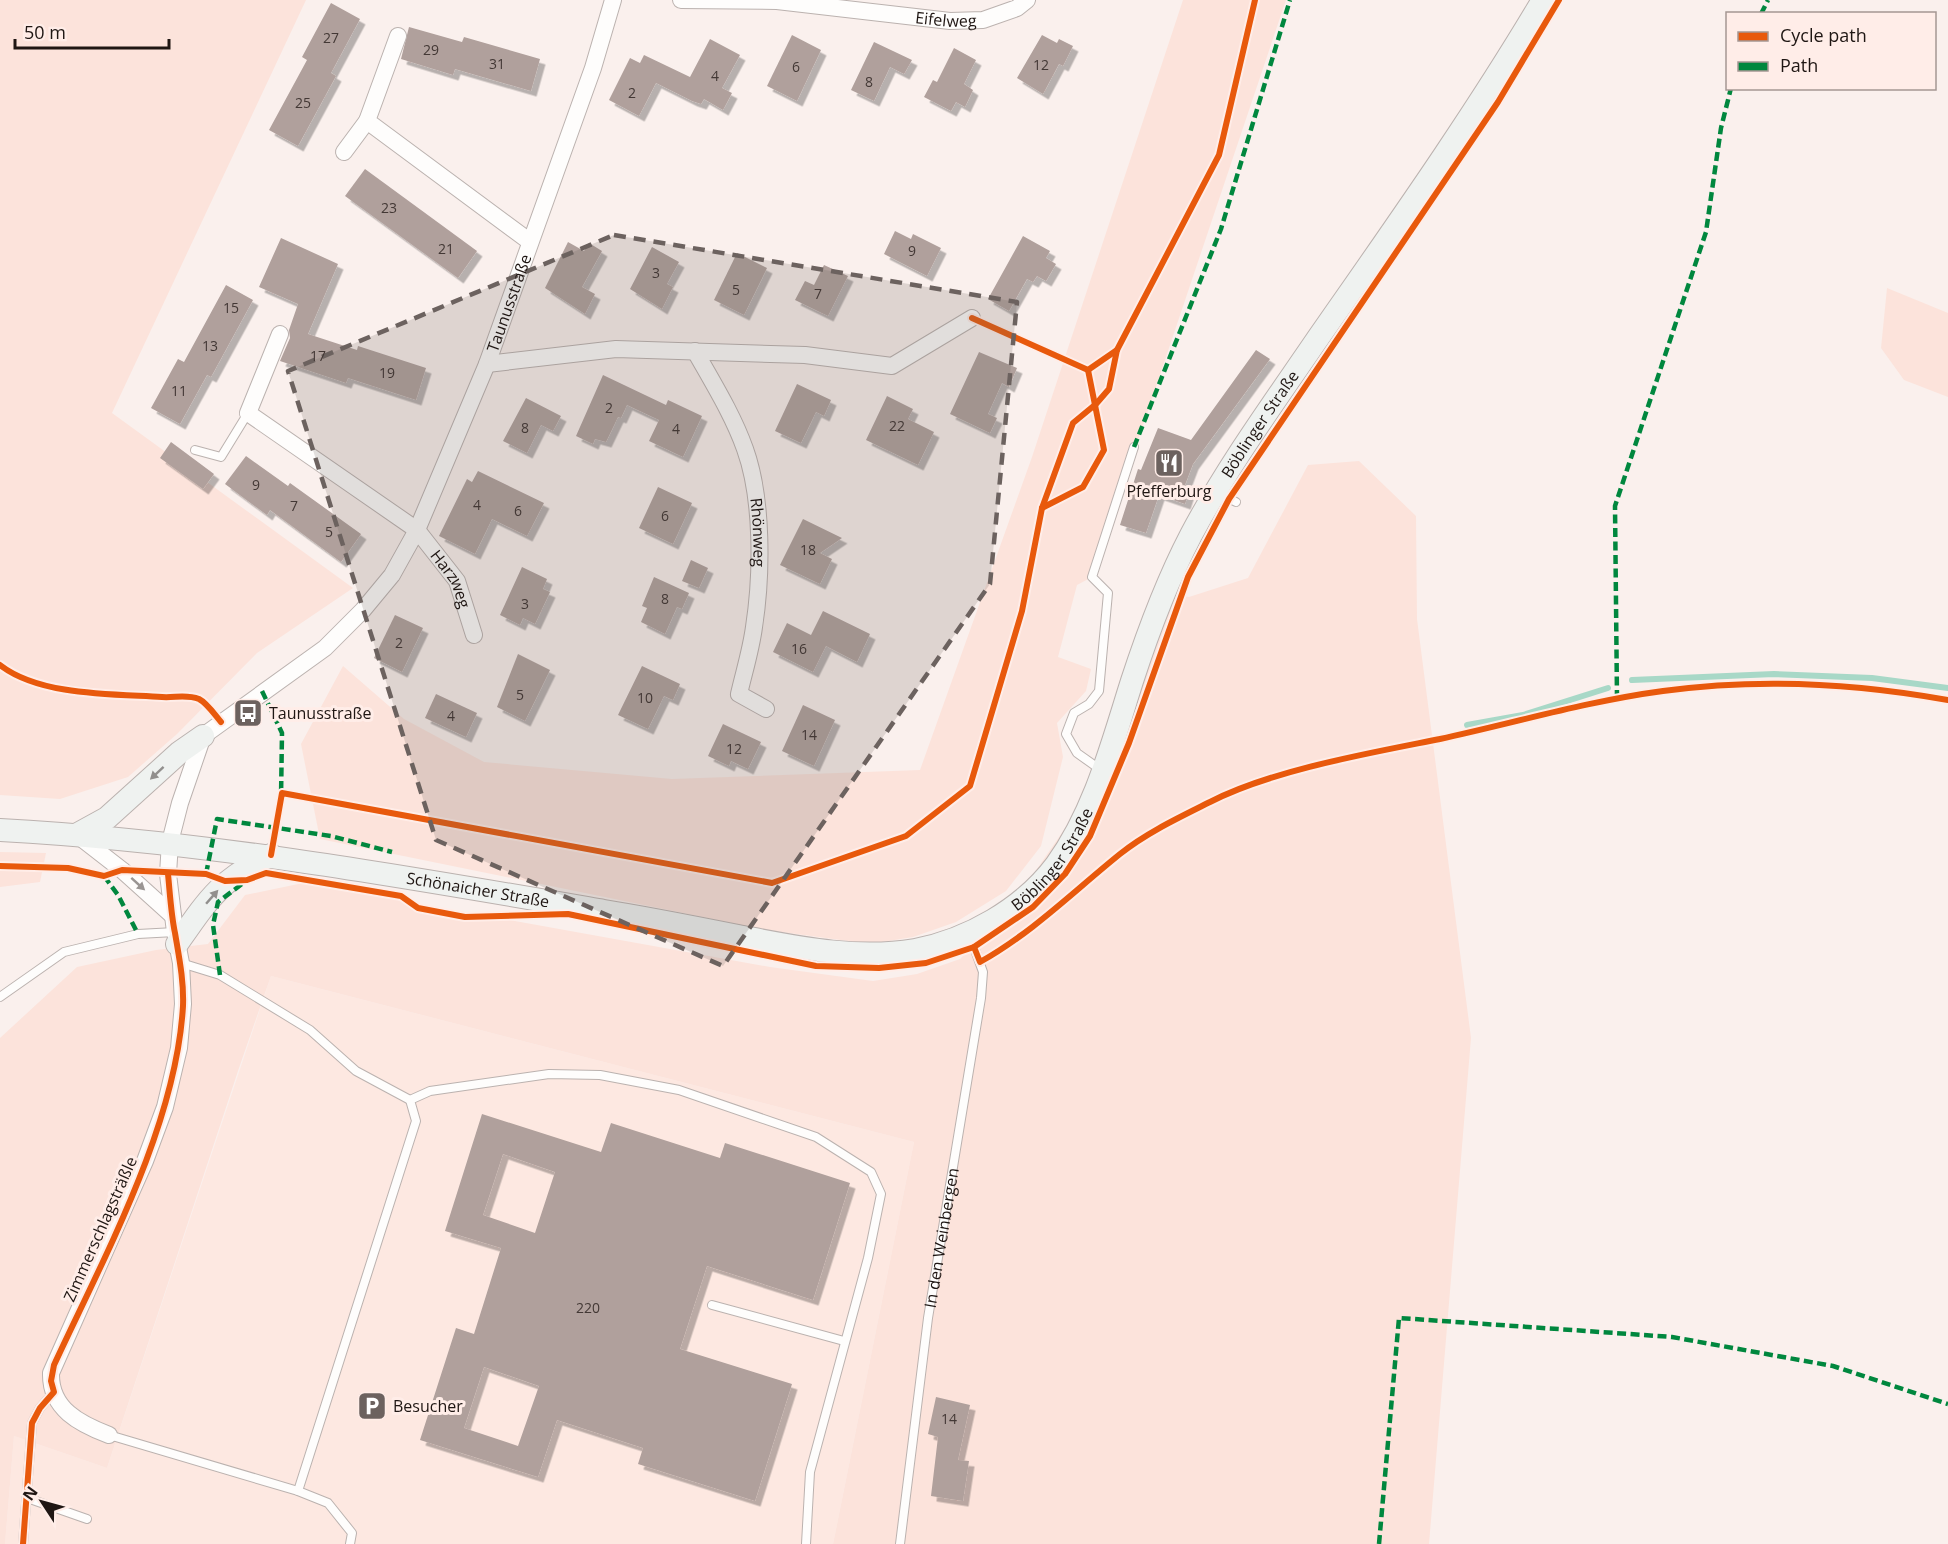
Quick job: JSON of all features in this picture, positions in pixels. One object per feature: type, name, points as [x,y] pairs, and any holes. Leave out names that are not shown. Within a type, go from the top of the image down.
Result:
[{"type":"main road","name":"Böblinger Straße","points":[[964,941],[1010,908],[1043,880],[1067,848],[1104,772],[1134,675],[1164,592],[1191,536],[1226,497],[1262,420],[1471,117],[1543,0]]},
{"type":"main road","points":[[76,835],[107,818],[159,771],[203,736]]},
{"type":"main road","name":"Schönaicher Straße","points":[[0,830],[170,842],[271,855],[654,919],[805,949],[876,954],[964,941]]},
{"type":"main road","points":[[176,939],[225,881],[240,870],[271,855]]},
{"type":"street","name":"Taunusstraße","points":[[203,736],[325,648],[363,610],[392,575],[417,531],[487,364],[592,68],[613,0]]},
{"type":"street","name":"Eifelweg","points":[[681,0],[777,1],[950,21],[982,20],[1017,8],[1027,0]]},
{"type":"street","points":[[344,152],[367,122],[398,36]]},
{"type":"street","name":"Taunusstraße","points":[[367,122],[529,241]]},
{"type":"street","points":[[487,364],[616,349],[805,355],[892,366],[972,318]]},
{"type":"street","points":[[280,334],[248,413],[417,531]]},
{"type":"street","name":"Rhönweg","points":[[695,351],[729,412],[746,451],[755,492],[759,558],[754,627],[739,694],[766,709]]},
{"type":"street","name":"Harzweg","points":[[417,531],[457,581],[474,635]]},
{"type":"street","points":[[170,842],[180,803],[203,736]]},
{"type":"street","points":[[76,835],[122,870],[176,939]]},
{"type":"street","name":"Zimmerschlagsträßle","points":[[54,1392],[51,1382],[54,1365],[110,1244],[165,1107],[179,1048],[183,1004],[168,874],[170,842]]},
{"type":"street","points":[[54,1392],[64,1410],[76,1420],[109,1435]]},
{"type":"lane","points":[[195,450],[221,457],[248,413]]},
{"type":"lane","points":[[1104,772],[1077,753],[1066,734],[1074,713],[1089,704],[1099,691],[1108,593],[1092,577],[1134,447]]},
{"type":"lane","points":[[0,997],[64,952],[138,934],[176,939],[220,975],[310,1030],[356,1071],[410,1100],[416,1121],[298,1491]]},
{"type":"lane","name":"In den Weinbergen","points":[[900,1544],[928,1318],[981,998],[982,972],[964,941]]},
{"type":"lane","points":[[410,1100],[430,1091],[549,1074],[600,1075],[679,1090],[816,1137],[871,1172],[881,1194],[868,1258],[810,1472],[806,1544]]},
{"type":"lane","points":[[712,1305],[844,1341]]},
{"type":"lane","points":[[23,1544],[32,1423],[40,1408],[54,1392]]},
{"type":"lane","points":[[109,1435],[298,1491],[328,1503],[352,1533],[350,1544]]},
{"type":"lane","points":[[27,1498],[87,1519]]},
{"type":"highlighted area","points":[[614,235],[1017,302],[990,584],[723,966],[436,840],[288,371]]},
{"type":"shaded area","points":[[0,0],[306,0],[112,413],[353,588],[257,653],[177,734],[128,777],[60,799],[0,795]]},
{"type":"shaded area","points":[[1183,0],[1286,0],[1092,577],[1077,585],[1058,657],[1091,669],[1086,691],[1057,723],[1063,757],[1041,846],[1006,891],[956,922],[913,937],[870,944],[767,930],[320,839],[301,744],[343,666],[404,719],[484,762],[672,779],[920,770],[1032,457]]},
{"type":"shaded area","points":[[1887,288],[1948,313],[1948,397],[1904,380],[1881,348]]},
{"type":"shaded area","points":[[1359,461],[1416,516],[1417,619],[1471,1038],[1429,1544],[833,1544],[914,1142],[271,976],[107,1468],[14,1436],[5,1544],[0,1544],[0,1038],[77,967],[156,950],[208,944],[245,895],[303,883],[770,967],[873,981],[917,974],[960,959],[1010,908],[1104,772],[1164,592],[1189,597],[1248,578],[1308,465]]},
{"type":"shaded area","points":[[0,852],[46,853],[40,882],[0,887]]},
{"type":"shaded area","points":[[271,976],[914,1142],[833,1544],[5,1544],[14,1436],[107,1468]]},
{"type":"building","points":[[331,3],[360,19],[331,73],[336,76],[298,146],[269,130],[307,60],[302,57]]},
{"type":"building","points":[[409,27],[462,42],[464,37],[540,59],[531,91],[455,69],[453,75],[401,59]]},
{"type":"building","points":[[792,35],[821,50],[797,101],[767,86]]},
{"type":"building","points":[[1042,35],[1057,43],[1059,39],[1073,46],[1063,66],[1059,64],[1043,94],[1017,78]]},
{"type":"building","points":[[710,39],[740,55],[722,88],[732,93],[723,110],[704,99],[701,104],[692,101],[656,83],[639,116],[609,100],[630,58],[640,63],[644,55],[690,77]]},
{"type":"building","points":[[874,42],[912,60],[904,74],[890,67],[874,101],[851,90]]},
{"type":"building","points":[[954,48],[976,60],[964,84],[973,90],[965,107],[956,102],[951,111],[924,97],[933,80],[937,82]]},
{"type":"building","points":[[365,169],[477,251],[458,278],[345,196]]},
{"type":"building","points":[[895,231],[911,239],[913,234],[941,248],[927,276],[884,254]]},
{"type":"building","points":[[1023,236],[1050,251],[1046,258],[1056,264],[1046,281],[1037,276],[1033,282],[1027,279],[1009,311],[988,299]]},
{"type":"building","points":[[281,238],[338,264],[308,334],[357,350],[358,346],[426,368],[416,400],[348,378],[346,383],[280,361],[290,338],[289,330],[298,304],[259,287]]},
{"type":"building","points":[[568,242],[584,251],[589,243],[602,251],[582,287],[595,294],[585,314],[545,288]]},
{"type":"building","points":[[652,247],[679,262],[667,284],[673,287],[662,309],[630,289]]},
{"type":"building","points":[[737,253],[767,268],[744,315],[714,300]]},
{"type":"building","points":[[824,265],[848,276],[828,316],[795,300],[805,281],[814,285]]},
{"type":"building","points":[[226,285],[253,300],[211,377],[207,375],[180,424],[151,408],[178,359],[184,362]]},
{"type":"building","points":[[1256,350],[1270,359],[1193,464],[1185,485],[1191,486],[1185,504],[1159,495],[1146,533],[1120,525],[1138,469],[1141,470],[1158,428],[1191,440]]},
{"type":"building","points":[[979,352],[1017,368],[1009,387],[1002,383],[988,414],[997,418],[990,433],[950,414]]},
{"type":"building","points":[[603,375],[666,405],[668,400],[702,416],[683,457],[649,441],[659,420],[627,405],[621,418],[618,417],[606,442],[595,439],[593,444],[576,436]]},
{"type":"building","points":[[797,384],[831,400],[824,416],[816,412],[801,443],[775,431]]},
{"type":"building","points":[[887,396],[913,409],[908,419],[934,432],[918,465],[866,440]]},
{"type":"building","points":[[526,398],[561,416],[553,431],[541,425],[527,453],[503,441]]},
{"type":"building","points":[[171,442],[214,474],[203,489],[160,458]]},
{"type":"building","points":[[246,456],[288,486],[290,483],[361,534],[341,562],[270,510],[267,515],[225,484]]},
{"type":"building","points":[[478,471],[544,503],[527,536],[492,519],[475,554],[439,536],[467,479],[472,482]]},
{"type":"building","points":[[658,487],[692,503],[673,544],[639,528]]},
{"type":"building","points":[[803,519],[842,538],[820,553],[832,559],[820,584],[780,565]]},
{"type":"building","points":[[691,560],[708,568],[699,588],[682,581]]},
{"type":"building","points":[[522,567],[547,579],[543,589],[550,592],[535,624],[523,618],[520,625],[500,615]]},
{"type":"building","points":[[654,577],[689,593],[682,609],[677,607],[665,634],[641,622],[647,608],[642,606]]},
{"type":"building","points":[[823,611],[870,634],[857,662],[826,646],[813,672],[773,652],[787,623],[811,635]]},
{"type":"building","points":[[395,615],[423,628],[402,672],[374,658]]},
{"type":"building","points":[[518,654],[550,670],[525,721],[497,707]]},
{"type":"building","points":[[642,666],[680,684],[673,700],[664,696],[648,729],[618,715]]},
{"type":"building","points":[[436,694],[477,713],[466,737],[425,718]]},
{"type":"building","points":[[803,705],[835,720],[814,766],[782,751]]},
{"type":"building","points":[[723,724],[761,742],[748,769],[731,761],[729,766],[708,756]]},
{"type":"building","points":[[482,1114],[601,1152],[611,1123],[720,1158],[725,1143],[850,1183],[813,1300],[707,1266],[680,1349],[792,1384],[755,1501],[638,1464],[643,1448],[557,1420],[538,1477],[420,1440],[456,1328],[474,1334],[501,1248],[445,1231]],"holes":[[[503,1154],[555,1172],[535,1233],[483,1215]],[[484,1367],[539,1386],[518,1446],[464,1428]]]},
{"type":"building","points":[[936,1397],[970,1405],[958,1460],[969,1461],[963,1501],[931,1496],[938,1437],[928,1434]]},
{"type":"waterway","points":[[1632,680],[1774,674],[1872,678],[1948,688]]},
{"type":"waterway","points":[[1467,725],[1523,715],[1608,688]]},
{"type":"marked path","points":[[1134,447],[1221,229],[1290,0]]},
{"type":"marked path","points":[[1762,12],[1768,0]]},
{"type":"marked path","points":[[1617,699],[1615,506],[1706,232],[1721,128],[1730,90]]},
{"type":"marked path","points":[[262,691],[282,733],[281,798]]},
{"type":"marked path","points":[[206,874],[217,819],[331,836],[392,852]]},
{"type":"marked path","points":[[104,876],[118,895],[138,934]]},
{"type":"marked path","points":[[220,975],[213,925],[218,902],[246,881]]},
{"type":"marked path","points":[[1379,1544],[1399,1318],[1672,1337],[1833,1366],[1948,1404]]},
{"type":"cycle path","points":[[271,855],[282,793],[772,883],[906,836],[970,786],[1022,611],[1042,508],[1073,423],[1096,404],[1109,389],[1117,350],[1219,155],[1255,0]]},
{"type":"cycle path","points":[[0,866],[68,868],[104,876],[122,870],[206,874],[225,881],[247,880],[266,873],[401,896],[418,908],[465,917],[568,914],[816,966],[879,968],[926,963],[974,947],[1033,907],[1065,874],[1090,836],[1129,743],[1188,577],[1229,499],[1498,102],[1559,0]]},
{"type":"cycle path","points":[[972,318],[1088,370],[1117,350]]},
{"type":"cycle path","points":[[1042,508],[1083,487],[1104,450],[1088,370]]},
{"type":"cycle path","points":[[0,665],[35,683],[56,688],[100,694],[185,696],[199,699],[221,722]]},
{"type":"cycle path","points":[[974,947],[980,962],[999,951],[1035,925],[1130,846],[1152,832],[1235,791],[1322,764],[1607,700],[1699,687],[1806,684],[1842,686],[1948,700]]},
{"type":"cycle path","points":[[23,1544],[32,1423],[40,1408],[54,1392],[51,1381],[54,1365],[135,1190],[167,1098],[183,1006],[180,960],[172,919],[168,874]]},
{"type":"place","name":"Pfefferburg","points":[[1169,463]]},
{"type":"place","name":"Taunusstraße","points":[[248,713]]},
{"type":"place","name":"Besucher","points":[[372,1406]]}]
